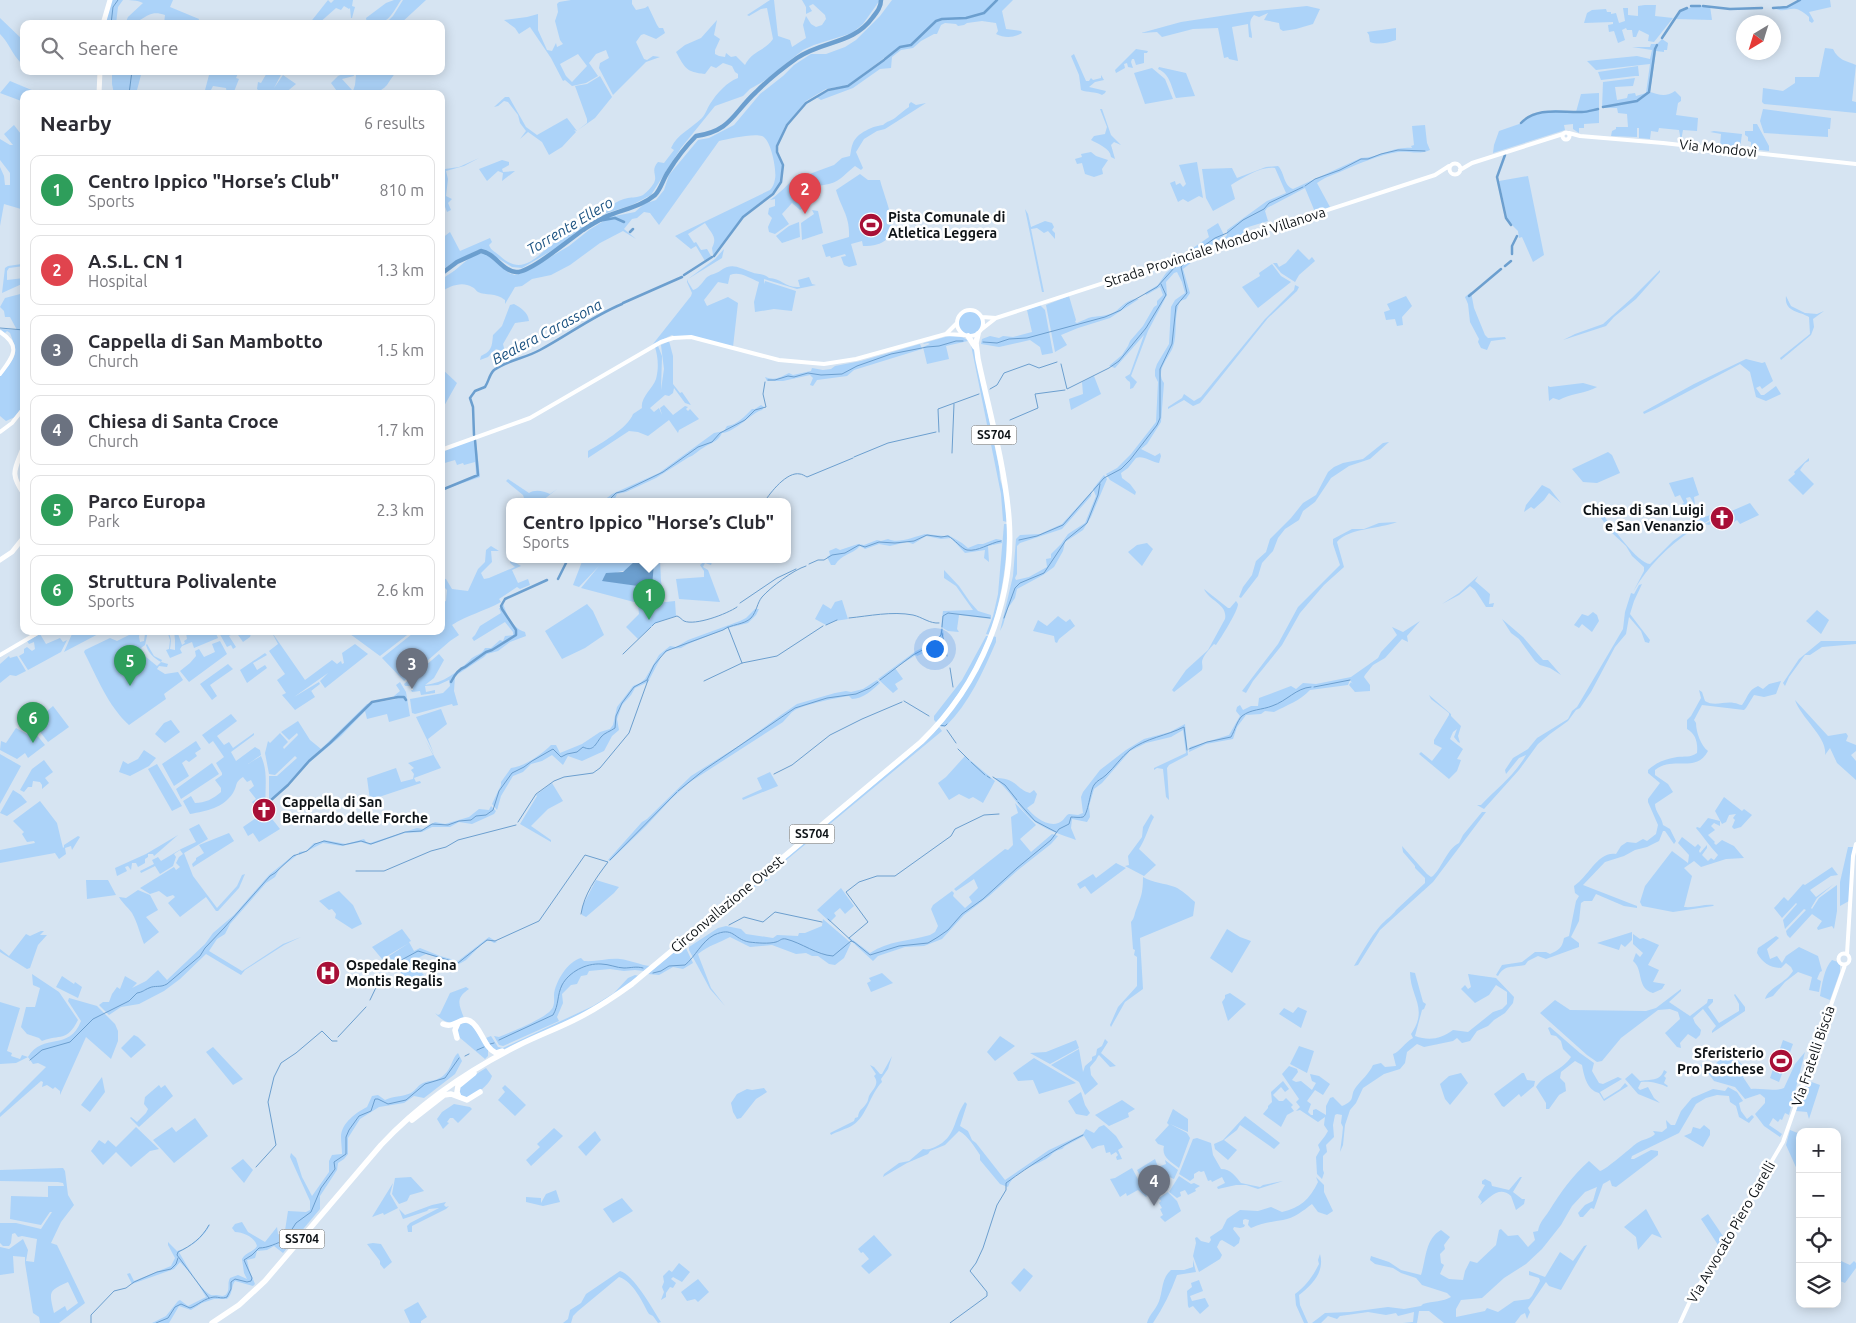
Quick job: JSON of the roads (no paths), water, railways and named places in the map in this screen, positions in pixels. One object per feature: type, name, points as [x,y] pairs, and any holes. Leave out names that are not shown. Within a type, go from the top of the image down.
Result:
[{"type":"highway","name":"SS704","points":[[977,351],[978,334]]},
{"type":"highway","name":"SS704","points":[[966,336],[977,351]]},
{"type":"highway","name":"Circonvallazione Ovest","points":[[212,1323],[234,1309],[265,1282],[382,1145],[430,1099],[469,1072],[521,1044],[584,1015],[610,1000],[636,981],[934,730],[966,688],[992,636],[1004,587],[1009,553],[1009,519],[1005,487],[977,351]]},
{"type":"highway","points":[[453,1028],[465,1020],[471,1022],[488,1047],[497,1053],[521,1044]]},
{"type":"highway","points":[[443,1024],[453,1028],[457,1038]]},
{"type":"highway","points":[[469,1072],[488,1058],[490,1054],[488,1047]]},
{"type":"highway","points":[[463,1100],[457,1093],[459,1085],[502,1054]]},
{"type":"highway","points":[[382,1145],[442,1096],[451,1094],[463,1100],[470,1099],[480,1092]]},
{"type":"main road","points":[[104,20],[110,1]]},
{"type":"main road","points":[[99,90],[100,75]]},
{"type":"main road","name":"Via Mondovì","points":[[1472,164],[1563,136],[1566,132],[1569,136],[1664,143],[1856,164]]},
{"type":"main road","points":[[1453,163],[1472,164],[1460,170],[1458,174],[1453,174],[1449,171],[1449,166],[1453,163]]},
{"type":"main road","points":[[1458,164],[1460,170]]},
{"type":"main road","name":"Strada Provinciale Mondovì Villanova","points":[[982,328],[996,318],[1435,175],[1449,166]]},
{"type":"main road","name":"Strada Provinciale Mondovì Villanova","points":[[1435,175],[1453,174]]},
{"type":"main road","points":[[445,449],[530,418],[658,344],[673,338],[697,338],[778,360],[824,364],[856,359],[946,334],[966,336],[978,334],[984,324],[982,316],[976,311],[967,310],[960,314],[957,323],[946,334]]},
{"type":"main road","name":"Strada Provinciale Mondovì Villanova","points":[[982,316],[996,318]]},
{"type":"main road","points":[[957,323],[959,330],[966,336]]},
{"type":"main road","points":[[0,332],[10,339],[14,350],[11,359],[0,374]]},
{"type":"main road","points":[[0,432],[12,423],[20,413]]},
{"type":"main road","points":[[20,458],[14,476],[20,488]]},
{"type":"main road","points":[[0,560],[12,553],[20,542]]},
{"type":"main road","points":[[0,654],[34,635]]},
{"type":"main road","name":"Via Fratelli Biscia","points":[[1845,954],[1847,949],[1853,856],[1856,844]]},
{"type":"main road","name":"Via Fratelli Biscia","points":[[1783,1142],[1843,964],[1850,960],[1845,954]]},
{"type":"main road","name":"Via Fratelli Biscia","points":[[1843,964],[1838,958],[1840,955],[1845,954]]},
{"type":"main road","name":"Via Avvocato Piero Garelli","points":[[1680,1323],[1691,1299],[1783,1142]]},
{"type":"waterway","points":[[111,20],[113,7],[118,0]]},
{"type":"waterway","name":"Torrente Ellero","points":[[445,271],[457,262],[481,251],[486,252],[511,271],[522,271],[540,262],[583,230],[607,216],[639,205],[650,199],[657,193],[674,162],[696,136],[708,134],[724,125],[776,74],[797,58],[807,52],[856,33],[876,13],[880,7],[881,0]]},
{"type":"waterway","name":"Bealera Carassona","points":[[885,59],[900,47],[911,45],[936,21],[966,18],[984,13],[997,0]]},
{"type":"waterway","points":[[1773,8],[1787,7],[1800,0]]},
{"type":"waterway","points":[[1691,6],[1700,6]]},
{"type":"waterway","points":[[1703,6],[1730,9],[1762,8]]},
{"type":"waterway","points":[[1662,38],[1680,11],[1687,8]]},
{"type":"waterway","points":[[1603,107],[1637,101],[1649,92],[1657,45]]},
{"type":"waterway","name":"Bealera Carassona","points":[[714,256],[743,217],[773,194],[781,182],[783,165],[777,152],[777,146],[787,125],[806,103],[828,90],[848,86],[884,60]]},
{"type":"waterway","points":[[130,90],[131,75]]},
{"type":"waterway","points":[[1521,123],[1527,118],[1542,112],[1584,112],[1598,109]]},
{"type":"waterway","points":[[1305,186],[1315,179],[1340,170],[1361,159],[1368,159],[1398,150],[1425,151]]},
{"type":"waterway","points":[[1505,155],[1497,177],[1506,218],[1511,225]]},
{"type":"waterway","points":[[1198,250],[1215,238],[1227,233],[1243,220],[1264,209],[1269,203],[1303,187]]},
{"type":"waterway","points":[[598,221],[615,218],[624,222]]},
{"type":"waterway","points":[[630,232],[633,229]]},
{"type":"waterway","points":[[1512,254],[1512,246],[1517,236]]},
{"type":"waterway","points":[[1019,540],[1037,536],[1063,525],[1104,478],[1121,469],[1130,460],[1157,425],[1160,418],[1160,369],[1172,344],[1176,306],[1187,293],[1181,267],[1192,256]]},
{"type":"waterway","points":[[684,275],[712,257]]},
{"type":"waterway","points":[[1505,266],[1511,261]]},
{"type":"waterway","points":[[983,342],[997,343],[1009,339],[1027,338],[1105,317],[1121,310],[1127,304],[1157,287],[1175,267],[1182,264]]},
{"type":"waterway","points":[[1469,296],[1501,269]]},
{"type":"waterway","name":"Bealera Carassona","points":[[623,303],[682,277]]},
{"type":"waterway","points":[[1061,364],[1067,389],[1119,361],[1146,328],[1166,295],[1161,284]]},
{"type":"waterway","name":"Bealera Carassona","points":[[474,435],[473,407],[470,398],[475,391],[485,387],[494,370],[540,350],[601,314],[622,304]]},
{"type":"waterway","points":[[0,328],[20,330]]},
{"type":"waterway","points":[[768,380],[788,376],[794,377],[808,373],[821,375],[842,374],[857,366],[891,354],[963,341]]},
{"type":"waterway","points":[[990,389],[997,385],[1004,373],[1029,364],[1039,368],[1057,362]]},
{"type":"waterway","points":[[611,498],[616,493],[663,472],[698,447],[712,442],[720,433],[745,420],[755,410],[766,407],[763,394],[765,382]]},
{"type":"waterway","points":[[1010,420],[1038,408],[1035,394],[1065,390]]},
{"type":"waterway","points":[[939,432],[938,409],[979,394]]},
{"type":"waterway","points":[[952,453],[954,404]]},
{"type":"waterway","points":[[854,457],[888,443],[936,432]]},
{"type":"waterway","name":"Bealera Carassona","points":[[445,489],[478,475],[475,440]]},
{"type":"waterway","points":[[767,498],[780,483],[790,476],[800,474],[807,477],[853,458]]},
{"type":"waterway","points":[[1004,618],[1015,588],[1020,583],[1044,573],[1066,540],[1087,523],[1098,495],[1100,484]]},
{"type":"waterway","points":[[809,564],[818,560],[824,560],[832,555],[845,553],[859,545],[865,547],[879,542],[914,541],[927,535],[948,536],[967,550],[975,550],[1001,541]]},
{"type":"waterway","points":[[558,579],[566,563]]},
{"type":"waterway","points":[[30,1060],[42,1050],[70,1042],[93,1019],[129,1001],[137,993],[151,987],[167,984],[200,956],[205,948],[270,876],[293,856],[307,851],[315,844],[324,841],[343,845],[361,841],[371,844],[405,832],[421,831],[432,824],[448,825],[459,821],[471,820],[476,816],[486,815],[493,810],[499,791],[512,773],[553,749],[561,757],[577,752],[583,747],[589,749],[594,747],[602,736],[615,728],[616,716],[622,703],[634,687],[647,680],[654,665],[666,651],[748,620],[753,615],[760,599],[766,593],[789,575],[806,566]]},
{"type":"waterway","points":[[740,603],[777,578],[796,569]]},
{"type":"waterway","points":[[451,682],[460,669],[516,635],[516,630],[501,606],[505,599],[547,580]]},
{"type":"waterway","points":[[652,626],[655,623],[677,616],[689,622],[703,621],[737,607]]},
{"type":"waterway","points":[[942,627],[943,616],[948,613],[990,618]]},
{"type":"waterway","points":[[849,618],[881,614],[905,614],[939,623]]},
{"type":"waterway","points":[[826,625],[837,620]]},
{"type":"waterway","points":[[704,681],[742,663],[777,656],[823,626]]},
{"type":"waterway","points":[[623,654],[651,627]]},
{"type":"waterway","points":[[728,627],[742,663]]},
{"type":"waterway","points":[[880,680],[913,655],[932,645],[941,635],[942,629]]},
{"type":"waterway","points":[[942,633],[947,656]]},
{"type":"waterway","points":[[950,668],[953,687]]},
{"type":"waterway","points":[[518,822],[536,794],[554,781],[564,777],[593,773],[600,768],[629,733],[648,680]]},
{"type":"waterway","points":[[1314,687],[1350,680]]},
{"type":"waterway","points":[[678,791],[704,770],[795,708],[827,698],[856,694],[878,682]]},
{"type":"waterway","points":[[1189,749],[1207,742],[1231,737],[1239,720],[1245,714],[1272,706],[1296,692],[1311,687]]},
{"type":"waterway","points":[[270,801],[288,785],[309,761],[372,702],[398,697],[404,697],[406,700]]},
{"type":"waterway","points":[[904,701],[929,716]]},
{"type":"waterway","points":[[774,774],[792,765],[830,735],[902,702]]},
{"type":"waterway","points":[[940,725],[945,726],[947,724]]},
{"type":"waterway","points":[[653,973],[669,966],[685,965],[710,938],[726,932],[730,932],[749,942],[770,943],[786,939],[833,956],[851,941],[870,955],[899,946],[928,943],[948,930],[962,914],[983,899],[1051,840],[1059,829],[1069,824],[1071,817],[1083,817],[1094,785],[1130,750],[1184,727],[1187,750]]},
{"type":"waterway","points":[[947,730],[956,743]]},
{"type":"waterway","points":[[958,749],[969,760]]},
{"type":"waterway","points":[[971,762],[985,775]]},
{"type":"waterway","points":[[993,777],[1005,785],[1017,800]]},
{"type":"waterway","points":[[610,860],[677,792]]},
{"type":"waterway","points":[[1018,802],[1035,821],[1056,832]]},
{"type":"waterway","points":[[849,938],[868,922],[846,892],[859,882],[877,876],[895,876],[951,836],[955,829],[984,815],[999,814]]},
{"type":"waterway","points":[[356,871],[384,871],[431,851],[446,847],[458,840],[516,825]]},
{"type":"waterway","points":[[394,964],[418,951],[458,963],[487,940],[495,941],[539,921],[585,855],[608,862],[588,893],[581,914]]},
{"type":"waterway","points":[[729,925],[744,917],[763,922],[775,912],[822,922]]},
{"type":"waterway","points":[[828,919],[853,942]]},
{"type":"waterway","points":[[499,1040],[553,1015],[562,985],[578,969],[595,964],[621,968],[643,968]]},
{"type":"waterway","points":[[370,1000],[383,973]]},
{"type":"waterway","points":[[338,1037],[366,1007]]},
{"type":"waterway","points":[[256,1167],[276,1145],[268,1102],[274,1077],[281,1063],[322,1031],[332,1041],[337,1041]]},
{"type":"waterway","points":[[490,1044],[494,1043]]},
{"type":"waterway","points":[[477,1050],[484,1047]]},
{"type":"waterway","points":[[465,1056],[469,1054]]},
{"type":"waterway","points":[[156,1323],[168,1318],[175,1307],[181,1304],[190,1308],[214,1297],[227,1297],[231,1289],[231,1282],[235,1279],[251,1281],[252,1278],[244,1260],[259,1248],[285,1240],[296,1223],[311,1212],[321,1188],[335,1169],[334,1162],[346,1154],[346,1137],[359,1116],[371,1111],[375,1099],[388,1104],[406,1100],[425,1084],[445,1078],[459,1058]]},
{"type":"waterway","points":[[950,1323],[987,1296],[987,1292],[970,1271],[983,1248],[997,1205],[1006,1190],[1006,1183],[1043,1158],[1083,1135]]},
{"type":"waterway","points":[[209,1225],[200,1238],[178,1252],[177,1255],[209,1298]]},
{"type":"waterway","points":[[91,1323],[91,1315],[114,1291],[126,1288],[134,1282],[157,1272],[171,1269],[176,1264],[178,1258]]},
{"type":"place","name":"A.S.L. CN 1","points":[[805,214]]},
{"type":"place","name":"Pista Comunale di Atletica Leggera","points":[[871,225]]},
{"type":"place","name":"Chiesa di San Luigi e San Venanzio","points":[[1722,518]]},
{"type":"place","name":"Centro Ippico \"Horse’s Club\"","points":[[649,620]]},
{"type":"place","name":"Parco Europa","points":[[130,686]]},
{"type":"place","name":"Cappella di San Mambotto","points":[[412,689]]},
{"type":"place","name":"Struttura Polivalente","points":[[33,743]]},
{"type":"place","name":"Cappella di San Bernardo delle Forche","points":[[264,810]]},
{"type":"place","name":"Ospedale Regina Montis Regalis","points":[[328,973]]},
{"type":"place","name":"Sferisterio Pro Paschese","points":[[1781,1061]]},
{"type":"place","name":"Chiesa di Santa Croce","points":[[1154,1206]]}]
